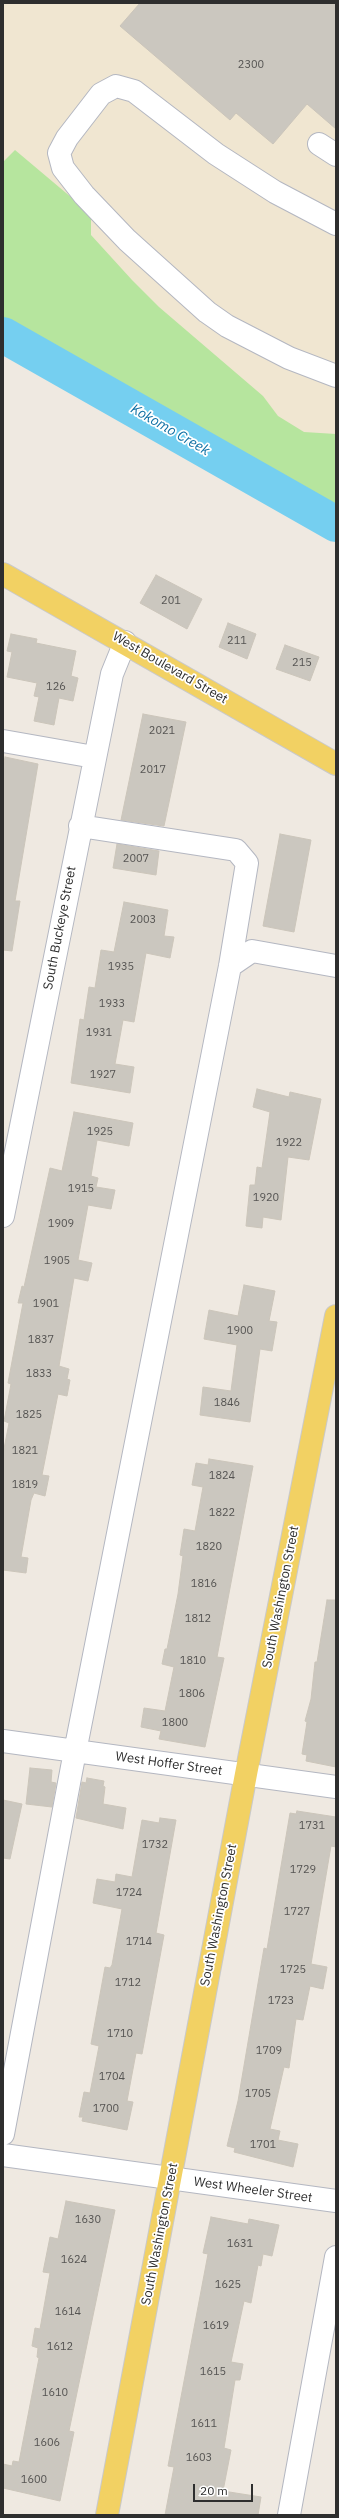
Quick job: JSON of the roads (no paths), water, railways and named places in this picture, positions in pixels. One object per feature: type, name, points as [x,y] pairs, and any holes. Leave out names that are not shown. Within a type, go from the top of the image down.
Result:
[{"type":"main road","name":"West Boulevard Street","points":[[3,574],[125,642],[336,764]]},
{"type":"main road","name":"South Washington Street","points":[[107,2515],[246,1774],[336,1316]]},
{"type":"street","points":[[336,224],[275,192],[216,154],[134,91],[116,86],[101,94],[67,138],[59,153],[63,168],[84,195],[127,240],[207,312],[227,326],[289,358],[336,376]]},
{"type":"street","name":"South Buckeye Street","points":[[3,1216],[94,757],[112,674],[125,642]]},
{"type":"street","points":[[3,741],[94,757]]},
{"type":"street","points":[[3,2134],[75,1751],[230,966],[247,863],[236,850],[80,826]]},
{"type":"street","points":[[230,966],[252,951],[336,966]]},
{"type":"street","name":"West Hoffer Street","points":[[3,1741],[336,1787]]},
{"type":"street","name":"West Wheeler Street","points":[[3,2155],[336,2201]]},
{"type":"street","points":[[289,2515],[336,2257]]},
{"type":"waterway","name":"Kokomo Creek","points":[[3,335],[336,524]]}]
